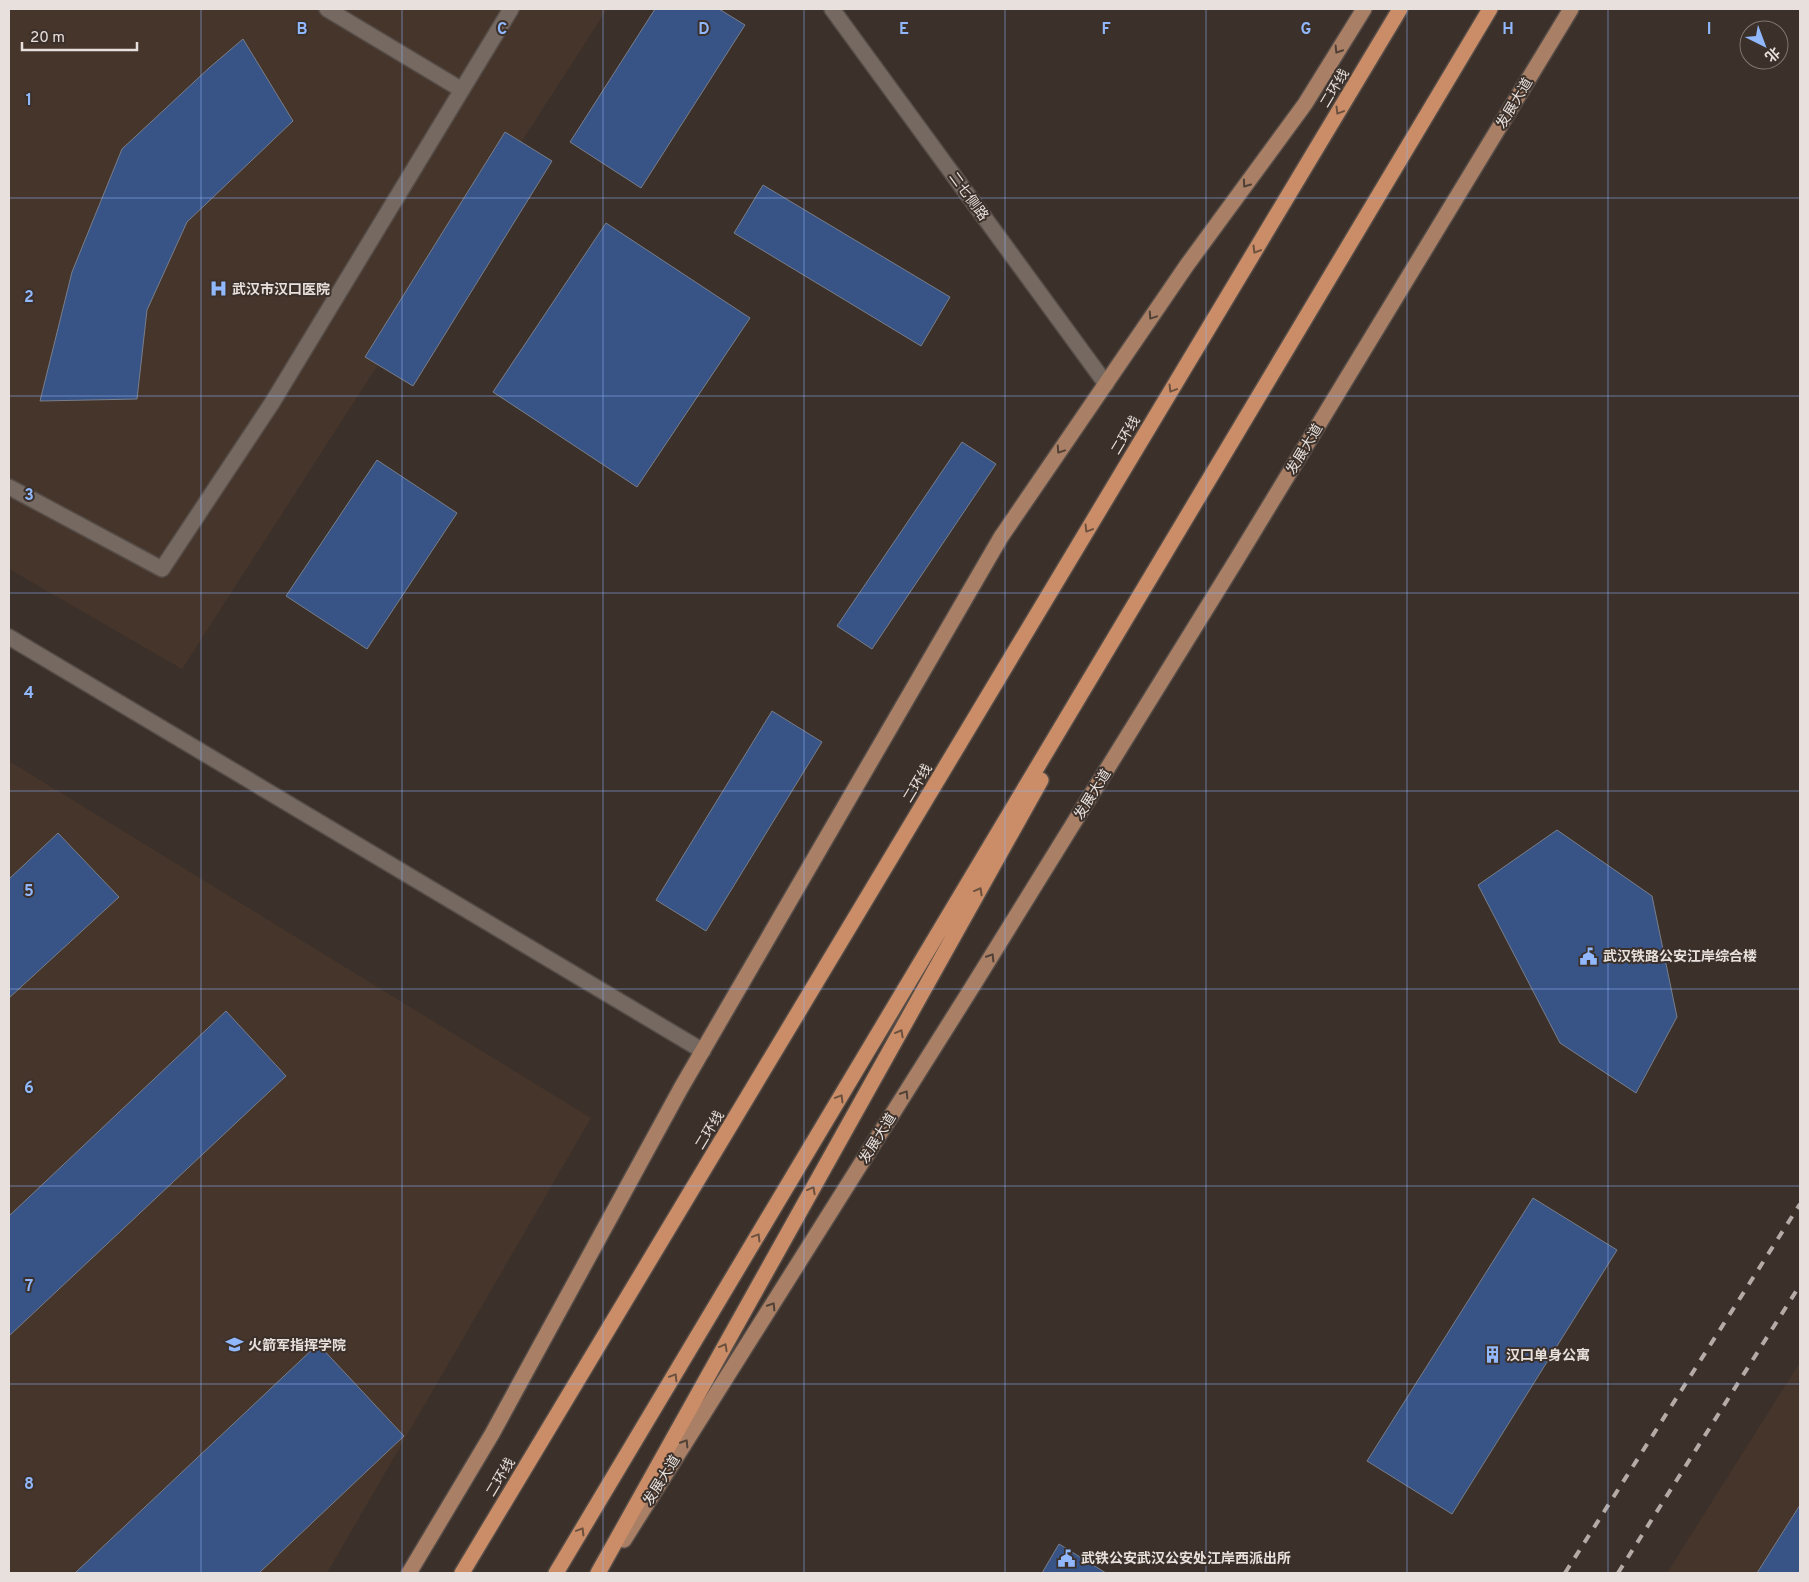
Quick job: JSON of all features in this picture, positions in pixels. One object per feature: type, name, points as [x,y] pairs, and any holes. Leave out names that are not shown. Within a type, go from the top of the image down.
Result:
[{"type":"highway","name":"二环线","points":[[462,1573],[1400,9]]},
{"type":"highway","points":[[556,1573],[1490,9]]},
{"type":"highway","points":[[598,1573],[1212,474]]},
{"type":"main road","points":[[409,1573],[492,1434],[703,1051],[1001,537],[1187,264],[1305,104],[1364,9]]},
{"type":"main road","name":"发展大道","points":[[603,1573],[976,981],[1206,610],[1571,9]]},
{"type":"street","points":[[327,9],[462,90]]},
{"type":"street","points":[[9,487],[162,569],[272,402],[512,9]]},
{"type":"street","name":"二七侧路","points":[[832,9],[1106,384]]},
{"type":"street","points":[[9,637],[703,1051]]},
{"type":"shaded area","name":"武汉市汉口医院","points":[[9,9],[607,9],[182,669],[9,569]]},
{"type":"shaded area","name":"火箭军指挥学院","points":[[9,761],[591,1118],[327,1573],[9,1573]]},
{"type":"shaded area","points":[[1800,1362],[1800,1573],[1667,1573]]},
{"type":"building","points":[[655,9],[719,9],[745,25],[641,188],[570,142]]},
{"type":"building","points":[[243,39],[293,121],[187,222],[147,310],[137,399],[40,401],[72,272],[122,149]]},
{"type":"building","points":[[505,132],[552,161],[413,386],[365,357]]},
{"type":"building","points":[[763,185],[950,297],[921,346],[734,233]]},
{"type":"building","points":[[606,223],[750,318],[637,487],[493,392]]},
{"type":"building","points":[[962,442],[996,464],[872,649],[837,626]]},
{"type":"building","points":[[377,460],[457,513],[367,649],[286,596]]},
{"type":"building","points":[[772,711],[822,742],[706,931],[656,900]]},
{"type":"building","name":"武汉铁路公安江岸综合楼","points":[[1557,830],[1652,896],[1677,1017],[1636,1093],[1560,1043],[1478,885]]},
{"type":"building","points":[[58,833],[119,897],[9,998],[9,879]]},
{"type":"building","points":[[226,1011],[286,1076],[9,1336],[9,1216]]},
{"type":"building","name":"汉口单身公寓","points":[[1533,1198],[1617,1250],[1452,1514],[1367,1461]]},
{"type":"building","points":[[318,1344],[404,1436],[259,1573],[75,1573]]},
{"type":"building","points":[[1800,1505],[1800,1573],[1757,1573]]},
{"type":"building","name":"武铁公安武汉公安处江岸西派出所","points":[[1059,1544],[1106,1573],[1042,1573]]},
{"type":"railway","points":[[1565,1573],[1800,1204]]},
{"type":"railway","points":[[1618,1573],[1800,1285]]},
{"type":"place","name":"武汉市汉口医院","points":[[218,289]]},
{"type":"place","name":"武汉铁路公安江岸综合楼","points":[[1589,956]]},
{"type":"place","name":"火箭军指挥学院","points":[[234,1345]]},
{"type":"place","name":"汉口单身公寓","points":[[1492,1355]]},
{"type":"place","name":"武铁公安武汉公安处江岸西派出所","points":[[1067,1558]]}]
